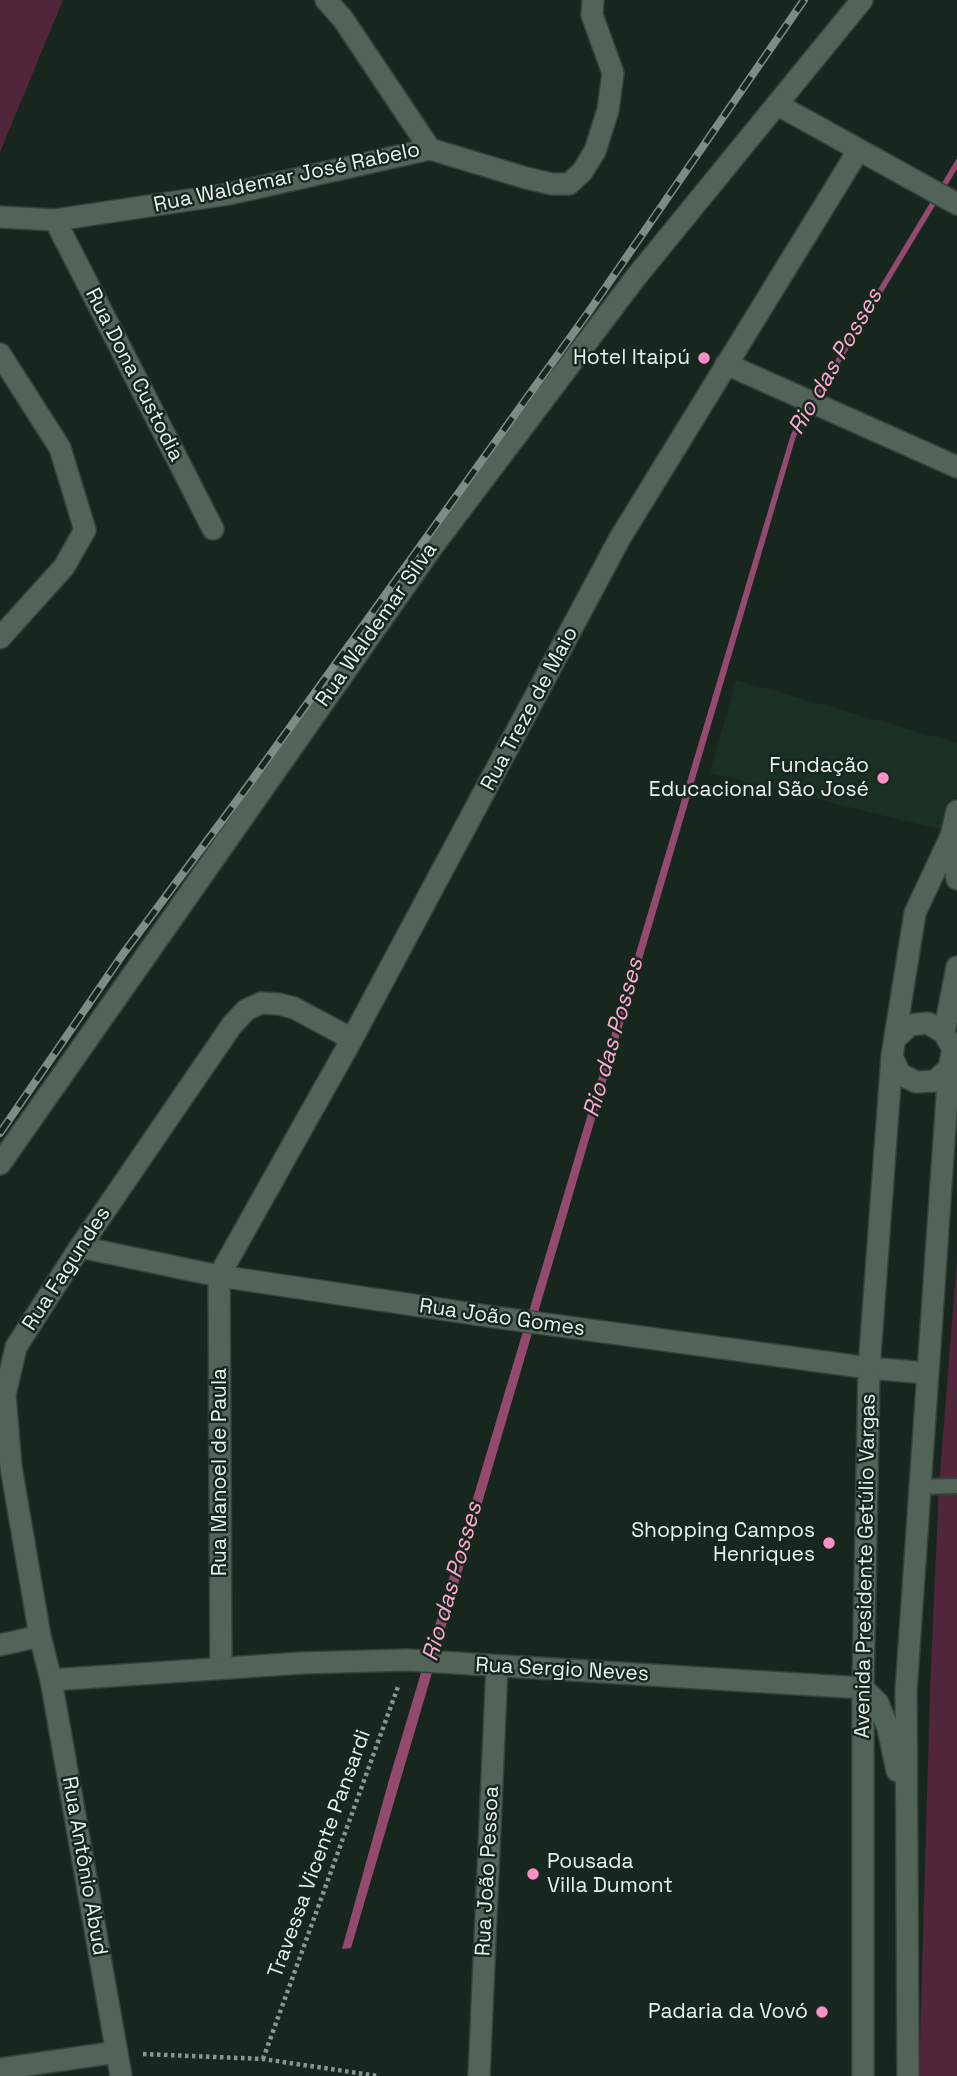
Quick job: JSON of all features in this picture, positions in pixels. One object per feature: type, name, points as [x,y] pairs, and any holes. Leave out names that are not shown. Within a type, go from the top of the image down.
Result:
[{"type":"street","points":[[326,0],[344,19],[430,149]]},
{"type":"street","name":"Rua Waldemar José Rabelo","points":[[0,217],[55,220],[229,194],[430,149],[527,178],[552,184],[569,184],[582,172],[595,151],[608,110],[612,73],[592,15],[593,0]]},
{"type":"street","name":"Rua Waldemar Silva","points":[[0,1164],[433,546],[636,277],[862,0]]},
{"type":"street","points":[[778,105],[957,204]]},
{"type":"street","name":"Rua Treze de Maio","points":[[219,1276],[352,1039],[620,538],[858,151]]},
{"type":"street","name":"Rua Dona Custodia","points":[[55,220],[213,529]]},
{"type":"street","points":[[0,354],[60,449],[85,530],[64,567],[0,638]]},
{"type":"street","points":[[726,364],[957,467]]},
{"type":"street","name":"Avenida Presidente Getúlio Vargas","points":[[863,2076],[863,1688],[869,1368],[894,1047],[915,913],[951,836],[957,811]]},
{"type":"street","name":"Avenida Presidente Getúlio Vargas","points":[[951,836],[957,878]]},
{"type":"street","name":"Avenida Presidente Getúlio Vargas","points":[[908,2076],[906,1691],[957,967]]},
{"type":"street","name":"Rua Fagundes","points":[[51,1680],[40,1636],[11,1467],[5,1395],[16,1347],[80,1247],[232,1025],[246,1010],[261,1003],[294,1008],[352,1039]]},
{"type":"street","points":[[928,1023],[951,1048],[935,1081],[916,1082],[900,1073],[894,1047],[909,1026],[928,1023]]},
{"type":"street","name":"Rua João Gomes","points":[[80,1247],[219,1276],[494,1317],[869,1368],[927,1373]]},
{"type":"street","name":"Rua Manoel de Paula","points":[[219,1276],[221,1668]]},
{"type":"street","points":[[0,1645],[40,1636]]},
{"type":"street","name":"Rua Sergio Neves","points":[[51,1680],[221,1668],[414,1661],[863,1688]]},
{"type":"street","name":"Rua João Pessoa","points":[[479,2076],[497,1666]]},
{"type":"street","name":"Rua Antônio Abud","points":[[51,1680],[121,2076]]},
{"type":"street","points":[[863,1688],[878,1703],[888,1728],[899,1779],[907,1863]]},
{"type":"street","points":[[0,2069],[117,2052]]},
{"type":"lane","points":[[920,1487],[957,1486]]},
{"type":"path","name":"Travessa Vicente Pansardi","points":[[263,2059],[414,1661]]},
{"type":"path","points":[[117,2052],[263,2059],[379,2076]]},
{"type":"shaded area","points":[[0,0],[63,0],[0,152]]},
{"type":"shaded area","points":[[736,680],[957,743],[957,799],[947,831],[710,773]]},
{"type":"shaded area","points":[[957,1259],[957,2076],[919,2076],[939,1486]]},
{"type":"water","name":"Rio das Posses","points":[[957,158],[957,169],[796,436],[351,1948],[342,1949],[389,1780],[791,434]]},
{"type":"railway","points":[[0,1133],[123,954],[250,783],[590,310],[804,0]]},
{"type":"place","name":"Hotel Itaipú","points":[[704,358]]},
{"type":"place","name":"Fundação Educacional São José","points":[[883,778]]},
{"type":"place","name":"Shopping Campos Henriques","points":[[829,1543]]},
{"type":"place","name":"Pousada Villa Dumont","points":[[533,1874]]},
{"type":"place","name":"Padaria da Vovó","points":[[822,2012]]}]
